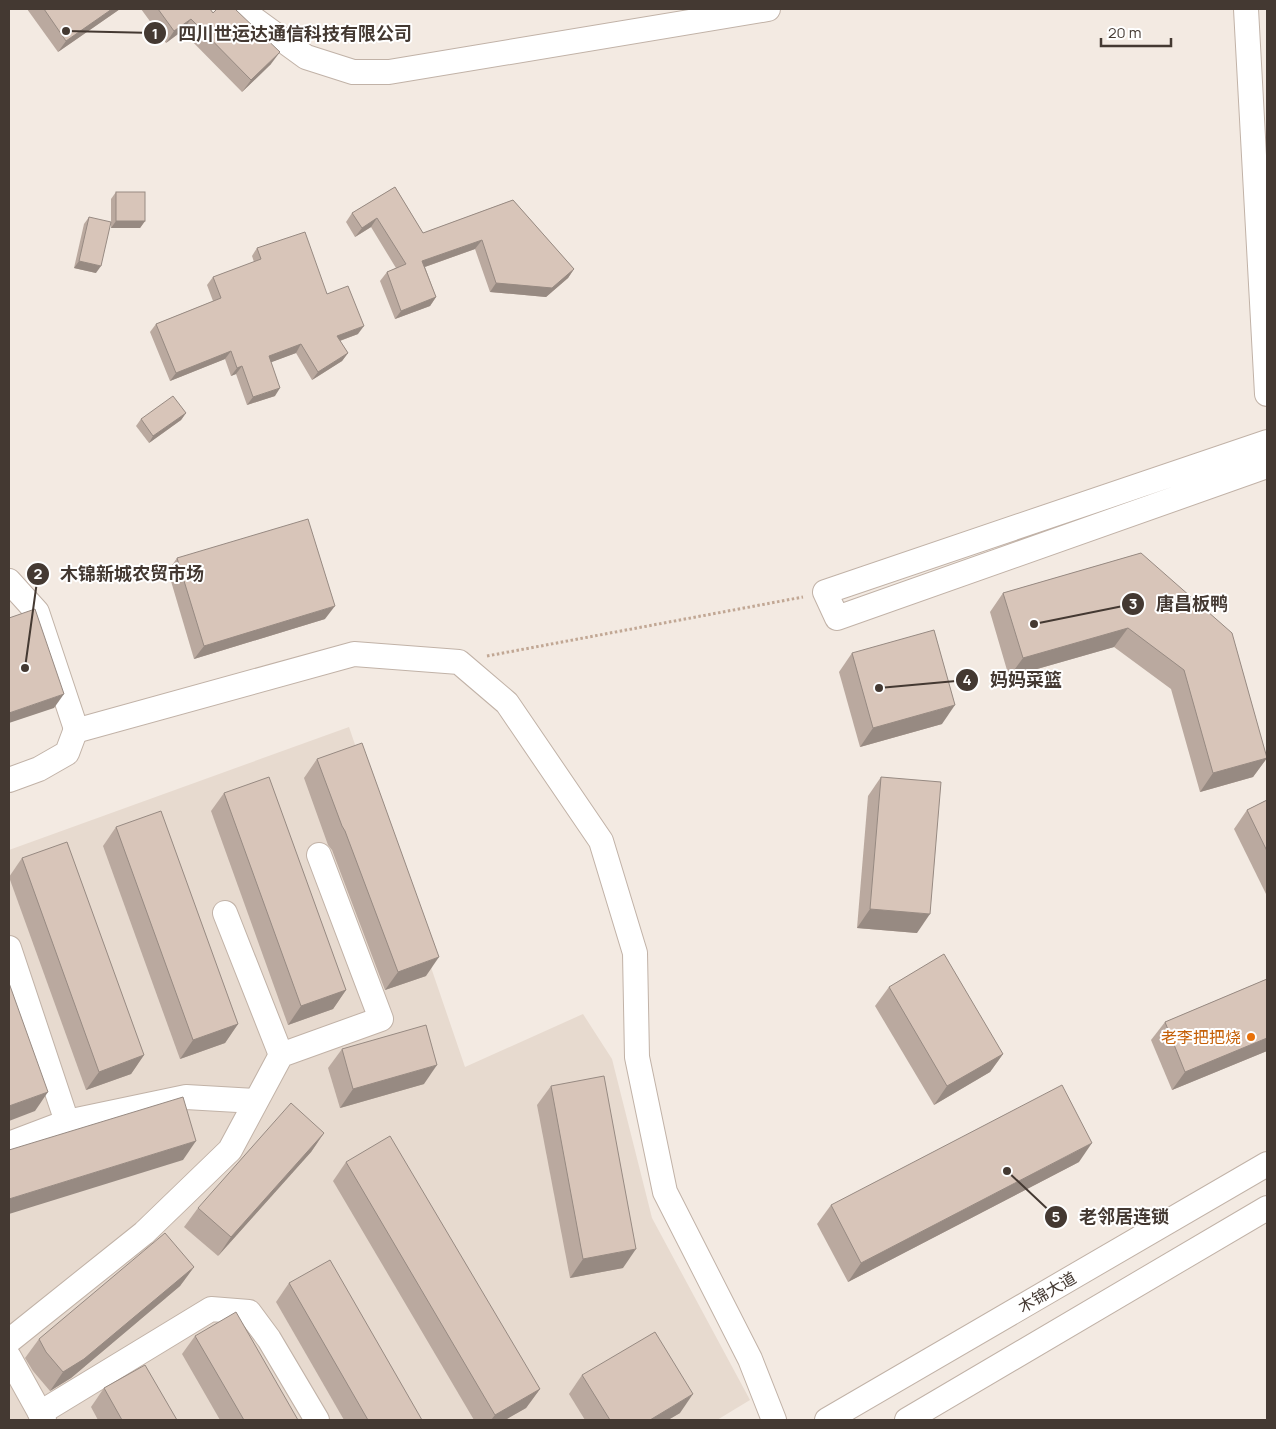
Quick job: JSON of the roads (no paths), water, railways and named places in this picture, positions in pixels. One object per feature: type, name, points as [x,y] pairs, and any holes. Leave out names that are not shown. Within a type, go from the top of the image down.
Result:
[{"type":"street","points":[[240,9],[306,57],[353,72],[404,70],[768,9]]},
{"type":"street","points":[[1246,9],[1267,394]]},
{"type":"street","points":[[1267,442],[825,592],[837,618],[1267,466]]},
{"type":"street","points":[[9,581],[38,612],[56,667],[71,742]]},
{"type":"street","points":[[9,780],[39,769],[71,742],[354,654],[459,662],[507,703],[601,841],[635,953],[638,1057],[665,1192],[750,1359],[774,1420]]},
{"type":"street","points":[[9,1341],[144,1233],[230,1150],[281,1055],[381,1019],[319,855]]},
{"type":"street","points":[[225,913],[281,1055]]},
{"type":"street","points":[[9,948],[67,1122]]},
{"type":"street","points":[[9,1144],[67,1122],[186,1097],[255,1101]]},
{"type":"street","name":"木锦大道","points":[[827,1420],[1267,1164]]},
{"type":"street","points":[[907,1420],[1267,1208]]},
{"type":"street","points":[[9,1357],[42,1417],[211,1309],[249,1312],[269,1339],[317,1420]]},
{"type":"place","name":"四川世运达通信科技有限公司","points":[[66,31]]},
{"type":"place","name":"唐昌板鸭","points":[[1034,624]]},
{"type":"place","name":"木锦新城农贸市场","points":[[25,668]]},
{"type":"place","name":"妈妈菜篮","points":[[879,688]]},
{"type":"place","name":"老李把把烧","points":[[1251,1037]]},
{"type":"place","name":"老邻居连锁","points":[[1007,1171]]}]
